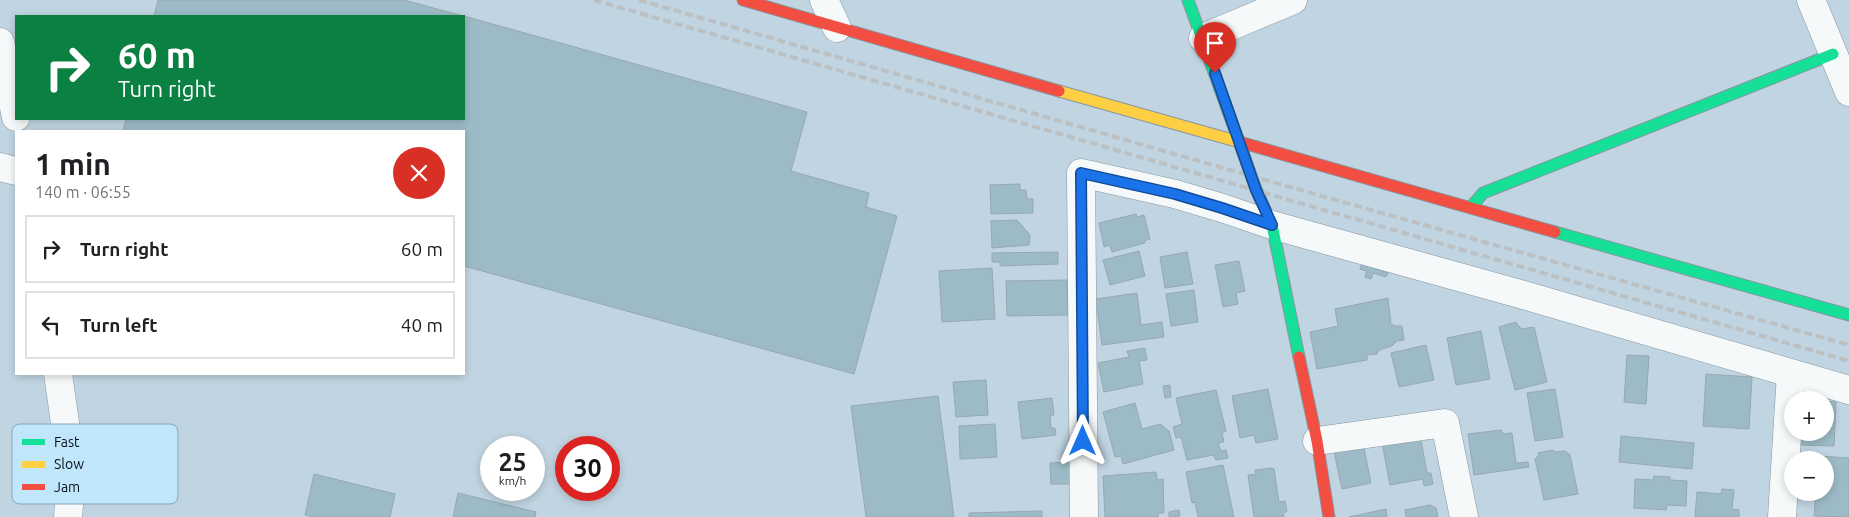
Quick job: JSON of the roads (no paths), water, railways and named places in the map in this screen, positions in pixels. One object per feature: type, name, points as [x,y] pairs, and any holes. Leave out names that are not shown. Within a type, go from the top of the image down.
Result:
[{"type":"street","points":[[743,0],[1240,143],[1849,314]]},
{"type":"street","points":[[824,0],[837,28]]},
{"type":"street","points":[[1188,0],[1256,190],[1272,225],[1317,441],[1329,517]]},
{"type":"street","points":[[1203,38],[1293,0]]},
{"type":"street","points":[[1811,0],[1849,92]]},
{"type":"street","points":[[0,42],[15,113]]},
{"type":"street","points":[[1471,207],[1483,193],[1833,54]]},
{"type":"street","points":[[0,167],[15,171]]},
{"type":"street","points":[[1084,517],[1081,173],[1175,194],[1272,225],[1520,294],[1849,390]]},
{"type":"street","points":[[1782,517],[1791,373]]},
{"type":"street","points":[[58,375],[65,424]]},
{"type":"street","points":[[1317,441],[1445,423],[1464,517]]},
{"type":"street","points":[[68,517],[69,504]]},
{"type":"railway","points":[[594,0],[1849,361]]},
{"type":"railway","points":[[639,0],[1849,345]]}]
